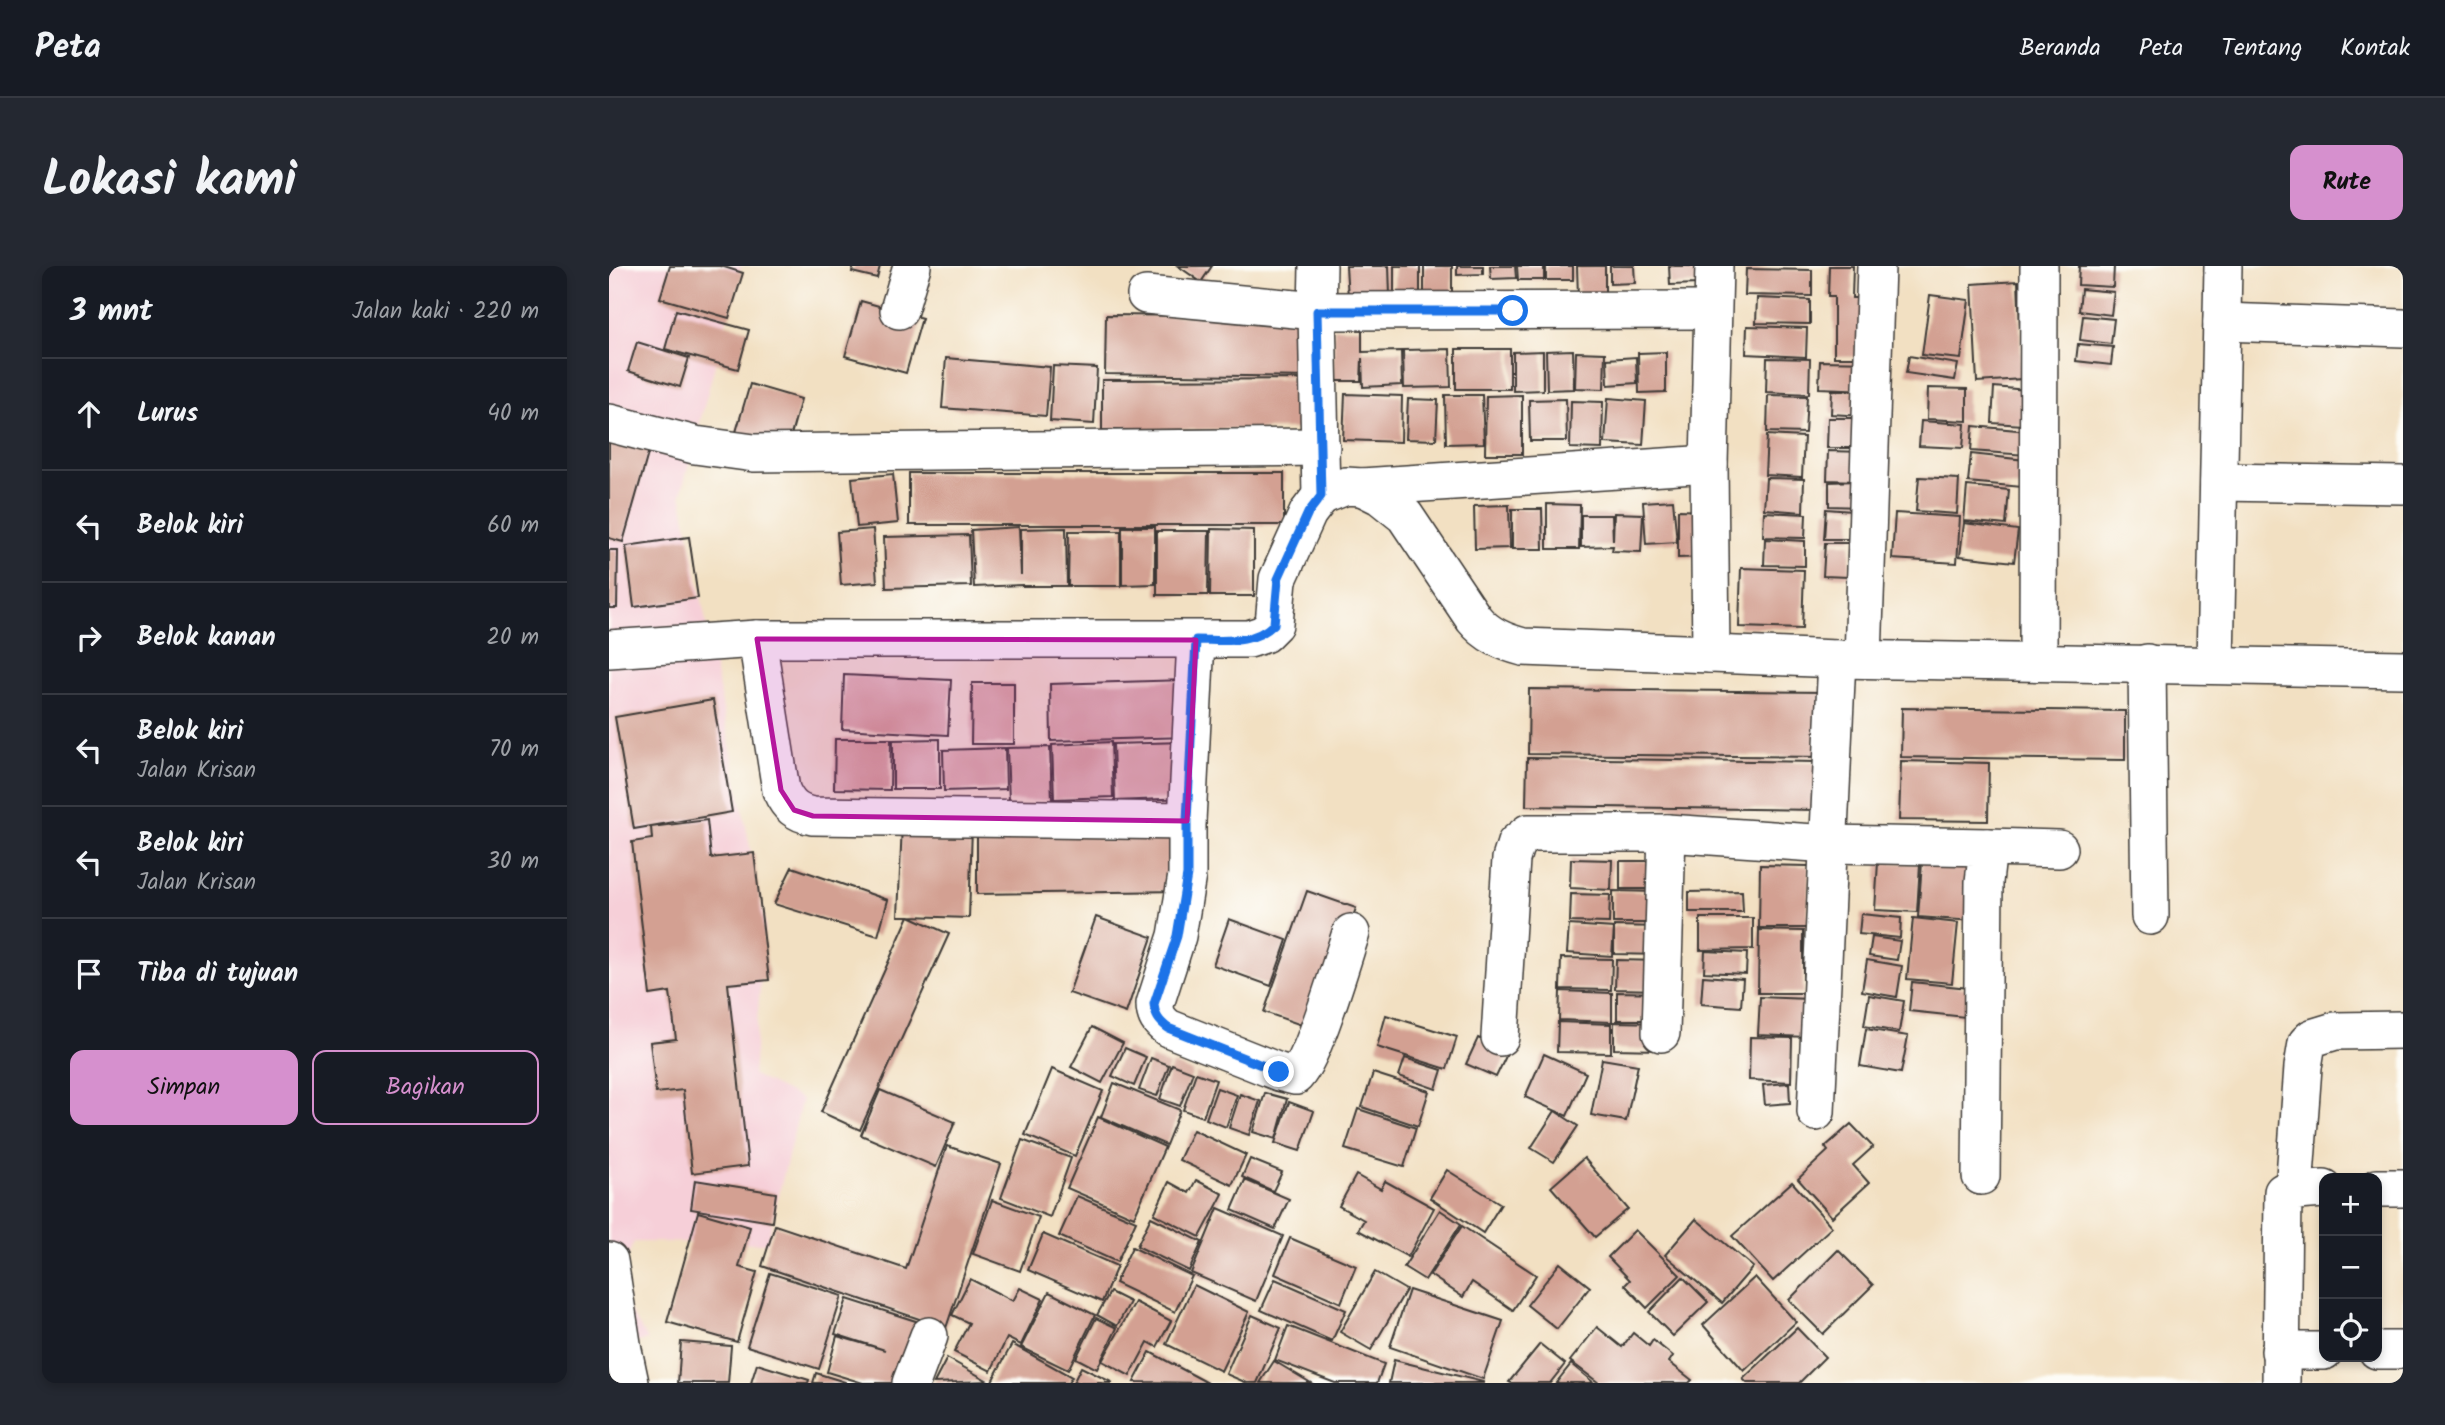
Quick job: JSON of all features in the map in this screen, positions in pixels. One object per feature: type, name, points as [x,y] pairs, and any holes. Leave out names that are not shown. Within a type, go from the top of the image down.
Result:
[{"type":"street","points":[[899,310],[912,266]]},
{"type":"street","points":[[1318,266],[1321,496]]},
{"type":"street","points":[[1711,654],[1709,464],[1714,266]]},
{"type":"street","points":[[1816,1112],[1830,844],[1832,741],[1850,659],[1876,266]]},
{"type":"street","points":[[2038,662],[2039,266]]},
{"type":"street","points":[[2215,664],[2223,266]]},
{"type":"street","points":[[1146,295],[1317,311],[1712,310]]},
{"type":"street","points":[[2222,323],[2403,328]]},
{"type":"street","points":[[609,423],[695,445],[754,453],[1321,447]]},
{"type":"street","points":[[609,649],[757,639],[1249,639],[1264,634],[1274,624],[1278,579],[1308,513],[1321,496],[1346,486],[1709,464]]},
{"type":"street","points":[[2219,482],[2403,485]]},
{"type":"street","points":[[1362,487],[1380,496],[1405,516],[1480,626],[1508,643],[1523,647],[1850,659],[2403,668]]},
{"type":"street","points":[[757,639],[781,790],[794,810],[802,814],[1187,821]]},
{"type":"street","points":[[1196,640],[1187,875],[1177,936],[1154,1004],[1159,1020],[1168,1028],[1295,1076],[1301,1072],[1311,1048],[1351,933]]},
{"type":"street","points":[[2147,663],[2150,916]]},
{"type":"street","points":[[1500,1037],[1511,859],[1516,843],[1528,833],[1667,833],[1830,844],[2059,849]]},
{"type":"street","points":[[1661,1033],[1667,833]]},
{"type":"street","points":[[1981,1176],[1984,882],[1987,847]]},
{"type":"street","points":[[2319,1353],[2280,1367],[2283,1192],[2309,1190],[2303,1067],[2307,1043],[2312,1038],[2335,1031],[2403,1030]]},
{"type":"street","points":[[2382,1188],[2403,1188]]},
{"type":"street","points":[[611,1278],[630,1383]]},
{"type":"street","points":[[911,1383],[929,1336]]},
{"type":"street","points":[[2382,1350],[2403,1350]]},
{"type":"highlighted area","points":[[757,639],[1196,640],[1187,821],[813,816],[794,810],[781,790]]},
{"type":"shaded area","points":[[609,266],[741,266],[681,494],[765,924],[753,1075],[802,1099],[767,1243],[634,1242],[614,1286],[648,1340],[609,1348]]},
{"type":"building","points":[[670,266],[721,266],[743,273],[729,318],[660,298]]},
{"type":"building","points":[[854,266],[880,266],[877,278],[852,272]]},
{"type":"building","points":[[1178,266],[1212,266],[1201,282]]},
{"type":"building","points":[[1346,266],[1389,266],[1390,296],[1348,297]]},
{"type":"building","points":[[1394,266],[1420,266],[1420,294],[1394,294]]},
{"type":"building","points":[[1424,266],[1452,266],[1452,295],[1424,295]]},
{"type":"building","points":[[1457,266],[1483,266],[1483,274],[1457,275]]},
{"type":"building","points":[[1490,266],[1515,266],[1516,278],[1491,279]]},
{"type":"building","points":[[1517,266],[1544,266],[1544,280],[1518,280]]},
{"type":"building","points":[[1546,266],[1573,266],[1573,280],[1546,280]]},
{"type":"building","points":[[1577,266],[1605,266],[1605,296],[1578,297]]},
{"type":"building","points":[[1610,266],[1634,266],[1635,283],[1610,284]]},
{"type":"building","points":[[1669,266],[1698,266],[1699,284],[1670,285]]},
{"type":"building","points":[[1829,266],[1853,266],[1852,298],[1866,298],[1866,357],[1834,357],[1834,297],[1828,297]]},
{"type":"building","points":[[2079,266],[2114,266],[2113,287],[2078,285]]},
{"type":"building","points":[[1746,269],[1812,270],[1812,296],[1745,295]]},
{"type":"building","points":[[2018,281],[2022,379],[1977,382],[1972,284]]},
{"type":"building","points":[[2081,289],[2114,292],[2111,315],[2079,311]]},
{"type":"building","points":[[1930,295],[1969,300],[1961,359],[1922,355]]},
{"type":"building","points":[[1757,298],[1810,300],[1810,324],[1756,323]]},
{"type":"building","points":[[861,301],[922,318],[906,373],[845,356]]},
{"type":"building","points":[[676,310],[749,330],[738,369],[665,349]]},
{"type":"building","points":[[1106,315],[1315,317],[1314,377],[1105,374]]},
{"type":"building","points":[[2083,316],[2114,319],[2111,344],[2080,340]]},
{"type":"building","points":[[1747,326],[1807,328],[1806,357],[1746,354]]},
{"type":"building","points":[[1334,328],[1362,328],[1362,352],[1401,351],[1402,385],[1363,387],[1362,358],[1361,381],[1333,381]]},
{"type":"building","points":[[637,342],[689,358],[680,387],[628,371]]},
{"type":"building","points":[[2078,344],[2113,347],[2111,365],[2076,361]]},
{"type":"building","points":[[1450,349],[1451,387],[1404,388],[1403,350]]},
{"type":"building","points":[[1456,349],[1510,349],[1510,389],[1456,389]]},
{"type":"building","points":[[1573,350],[1574,389],[1547,390],[1546,351]]},
{"type":"building","points":[[1543,351],[1543,390],[1513,391],[1513,352]]},
{"type":"building","points":[[1576,352],[1605,353],[1604,389],[1575,388]]},
{"type":"building","points":[[1666,352],[1666,392],[1639,393],[1638,353]]},
{"type":"building","points":[[1909,356],[1958,364],[1955,380],[1906,373]]},
{"type":"building","points":[[1636,357],[1637,383],[1608,385],[1607,359]]},
{"type":"building","points":[[946,358],[1050,367],[1046,416],[942,408]]},
{"type":"building","points":[[1767,358],[1810,359],[1809,394],[1766,392]]},
{"type":"building","points":[[1820,361],[1871,362],[1869,390],[1819,388]]},
{"type":"building","points":[[1053,366],[1097,368],[1094,424],[1050,421]]},
{"type":"building","points":[[1315,379],[1315,429],[1102,430],[1102,380]]},
{"type":"building","points":[[750,384],[801,399],[788,446],[736,432]]},
{"type":"building","points":[[1994,387],[2026,390],[2024,425],[1992,423]]},
{"type":"building","points":[[1928,388],[1967,389],[1967,421],[1927,419]]},
{"type":"building","points":[[1832,390],[1865,391],[1863,416],[1831,414]]},
{"type":"building","points":[[1345,394],[1402,396],[1401,442],[1343,440]]},
{"type":"building","points":[[1445,395],[1482,395],[1484,443],[1446,444]]},
{"type":"building","points":[[1522,395],[1522,454],[1485,454],[1486,396]]},
{"type":"building","points":[[1768,395],[1807,396],[1805,433],[1767,432]]},
{"type":"building","points":[[1608,398],[1646,401],[1643,445],[1605,443]]},
{"type":"building","points":[[1408,399],[1438,400],[1436,440],[1406,439]]},
{"type":"building","points":[[1566,399],[1567,441],[1530,441],[1529,400]]},
{"type":"building","points":[[1571,401],[1603,402],[1602,449],[1570,448]]},
{"type":"building","points":[[1828,418],[1865,418],[1864,448],[1827,448]]},
{"type":"building","points":[[1921,421],[1965,424],[1963,448],[1919,446]]},
{"type":"building","points":[[614,426],[653,436],[623,542],[609,538],[609,443]]},
{"type":"building","points":[[1973,426],[2028,431],[2027,455],[1971,451]]},
{"type":"building","points":[[1767,435],[1804,437],[1802,477],[1765,475]]},
{"type":"building","points":[[1828,451],[1866,452],[1861,507],[1829,506],[1829,482],[1857,481],[1827,480]]},
{"type":"building","points":[[1971,454],[2025,460],[2022,487],[1968,482]]},
{"type":"building","points":[[909,473],[1284,473],[1284,525],[909,525]]},
{"type":"building","points":[[893,474],[898,523],[857,527],[852,478]]},
{"type":"building","points":[[1919,477],[1959,479],[1957,514],[1916,511]]},
{"type":"building","points":[[1766,478],[1804,479],[1803,512],[1764,509]]},
{"type":"building","points":[[1967,486],[2009,490],[2006,525],[1964,521]]},
{"type":"building","points":[[1673,500],[1677,542],[1646,544],[1643,502]]},
{"type":"building","points":[[1547,504],[1580,505],[1579,549],[1547,549]]},
{"type":"building","points":[[1509,505],[1510,548],[1475,549],[1474,506]]},
{"type":"building","points":[[1512,509],[1542,509],[1543,549],[1512,549]]},
{"type":"building","points":[[1826,509],[1852,511],[1851,539],[1824,539]]},
{"type":"building","points":[[1678,510],[1707,511],[1708,557],[1678,558]]},
{"type":"building","points":[[1764,512],[1806,514],[1805,538],[1763,537]]},
{"type":"building","points":[[1614,513],[1643,514],[1641,552],[1612,551],[1613,546],[1581,547],[1581,515],[1612,515],[1613,541]]},
{"type":"building","points":[[1895,513],[1960,517],[1957,563],[1892,559]]},
{"type":"building","points":[[1964,523],[2018,530],[2014,562],[1960,556]]},
{"type":"building","points":[[1019,527],[1021,575],[1021,529],[1066,528],[1067,586],[974,587],[971,530]]},
{"type":"building","points":[[1122,527],[1155,527],[1155,584],[1122,585]]},
{"type":"building","points":[[873,529],[877,582],[841,585],[837,532]]},
{"type":"building","points":[[1211,529],[1254,530],[1254,596],[1210,596]]},
{"type":"building","points":[[1069,531],[1121,531],[1121,586],[1068,586]]},
{"type":"building","points":[[1157,531],[1209,531],[1208,595],[1157,595]]},
{"type":"building","points":[[969,535],[971,586],[886,588],[884,537]]},
{"type":"building","points":[[689,537],[698,598],[634,607],[626,546]]},
{"type":"building","points":[[1765,539],[1805,541],[1805,566],[1764,565]]},
{"type":"building","points":[[1825,543],[1851,543],[1849,577],[1823,576]]},
{"type":"building","points":[[609,550],[618,550],[617,608],[609,608]]},
{"type":"building","points":[[1741,568],[1804,570],[1802,629],[1739,627]]},
{"type":"building","points":[[844,675],[951,680],[948,735],[842,729]]},
{"type":"building","points":[[1186,680],[1187,737],[1051,741],[1050,684]]},
{"type":"building","points":[[972,683],[1014,683],[1014,744],[971,744]]},
{"type":"building","points":[[1529,689],[1828,692],[1827,757],[1528,754]]},
{"type":"building","points":[[713,700],[732,812],[634,829],[615,717]]},
{"type":"building","points":[[1902,708],[2125,711],[2125,760],[1901,757]]},
{"type":"building","points":[[835,739],[891,739],[890,790],[834,789]]},
{"type":"building","points":[[940,739],[940,789],[893,789],[893,740]]},
{"type":"building","points":[[1111,742],[1113,797],[1054,799],[1052,745]]},
{"type":"building","points":[[1184,742],[1186,798],[1115,801],[1113,744]]},
{"type":"building","points":[[1050,747],[1052,800],[1009,801],[1007,748]]},
{"type":"building","points":[[1005,748],[1006,789],[944,791],[943,750]]},
{"type":"building","points":[[1527,758],[1817,762],[1817,810],[1526,806]]},
{"type":"building","points":[[1901,761],[1989,763],[1988,821],[1899,820]]},
{"type":"building","points":[[707,820],[711,858],[754,853],[769,980],[728,984],[748,1166],[692,1173],[683,1090],[656,1093],[650,1042],[676,1039],[670,992],[650,995],[632,842],[652,839],[651,827]]},
{"type":"building","points":[[902,824],[972,827],[969,918],[898,916]]},
{"type":"building","points":[[1180,832],[1180,891],[977,894],[977,834]]},
{"type":"building","points":[[1923,849],[1979,853],[1974,921],[1918,917]]},
{"type":"building","points":[[1571,859],[1612,860],[1611,890],[1570,888]]},
{"type":"building","points":[[1620,861],[1659,861],[1659,889],[1620,889]]},
{"type":"building","points":[[1878,862],[1920,864],[1917,912],[1875,910]]},
{"type":"building","points":[[1760,865],[1809,866],[1808,928],[1759,928]]},
{"type":"building","points":[[792,867],[888,900],[878,936],[774,904]]},
{"type":"building","points":[[1307,891],[1356,908],[1313,1029],[1264,1012]]},
{"type":"building","points":[[1613,891],[1662,892],[1661,923],[1613,923]]},
{"type":"building","points":[[1742,891],[1743,912],[1689,912],[1689,892]]},
{"type":"building","points":[[1571,894],[1610,895],[1609,923],[1570,922]]},
{"type":"building","points":[[1861,914],[1901,918],[1900,938],[1859,934]]},
{"type":"building","points":[[909,916],[949,934],[860,1130],[821,1112]]},
{"type":"building","points":[[1096,917],[1152,937],[1126,1013],[1069,993]]},
{"type":"building","points":[[1700,918],[1753,918],[1753,949],[1700,950]]},
{"type":"building","points":[[1913,918],[1958,923],[1952,983],[1907,979]]},
{"type":"building","points":[[1229,919],[1287,940],[1271,986],[1213,965]]},
{"type":"building","points":[[1569,925],[1614,928],[1612,956],[1567,953]]},
{"type":"building","points":[[1614,926],[1662,927],[1662,955],[1614,954]]},
{"type":"building","points":[[1759,930],[1803,931],[1803,993],[1758,993]]},
{"type":"building","points":[[1872,937],[1900,941],[1897,960],[1869,956]]},
{"type":"building","points":[[1705,951],[1747,953],[1746,974],[1704,972]]},
{"type":"building","points":[[1561,958],[1612,959],[1611,990],[1560,989]]},
{"type":"building","points":[[1616,960],[1660,961],[1660,990],[1615,989]]},
{"type":"building","points":[[1867,960],[1902,966],[1897,997],[1862,991]]},
{"type":"building","points":[[1703,976],[1743,979],[1741,1007],[1701,1004]]},
{"type":"building","points":[[1912,982],[1968,988],[1965,1017],[1909,1011]]},
{"type":"building","points":[[1560,991],[1612,993],[1612,1022],[1559,1020]]},
{"type":"building","points":[[1617,992],[1661,993],[1660,1020],[1617,1020]]},
{"type":"building","points":[[1869,995],[1904,1001],[1899,1032],[1864,1026]]},
{"type":"building","points":[[1760,997],[1809,999],[1807,1037],[1758,1035]]},
{"type":"building","points":[[1386,1015],[1457,1037],[1447,1069],[1377,1047]]},
{"type":"building","points":[[1558,1022],[1611,1024],[1611,1053],[1557,1052]]},
{"type":"building","points":[[1614,1022],[1660,1023],[1660,1050],[1614,1049]]},
{"type":"building","points":[[1092,1027],[1123,1043],[1102,1083],[1071,1067]]},
{"type":"building","points":[[1866,1029],[1908,1036],[1901,1073],[1860,1066]]},
{"type":"building","points":[[1750,1037],[1792,1038],[1791,1082],[1749,1080]]},
{"type":"building","points":[[1478,1038],[1508,1052],[1496,1077],[1466,1064]]},
{"type":"building","points":[[1125,1048],[1146,1057],[1134,1086],[1112,1076]]},
{"type":"building","points":[[1544,1054],[1586,1073],[1567,1116],[1525,1097]]},
{"type":"building","points":[[1151,1058],[1169,1065],[1157,1096],[1139,1090]]},
{"type":"building","points":[[1405,1058],[1442,1070],[1436,1089],[1399,1076]]},
{"type":"building","points":[[1602,1059],[1638,1065],[1626,1121],[1591,1115]]},
{"type":"building","points":[[1172,1064],[1193,1072],[1180,1106],[1160,1099]]},
{"type":"building","points":[[1052,1069],[1103,1091],[1075,1156],[1025,1135]]},
{"type":"building","points":[[1196,1073],[1216,1080],[1203,1117],[1183,1110]]},
{"type":"building","points":[[1373,1073],[1429,1091],[1418,1126],[1362,1107]]},
{"type":"building","points":[[1114,1083],[1180,1110],[1166,1145],[1101,1117]]},
{"type":"building","points":[[1789,1083],[1790,1103],[1765,1105],[1763,1085]]},
{"type":"building","points":[[1217,1088],[1237,1095],[1226,1127],[1206,1119]]},
{"type":"building","points":[[880,1090],[955,1122],[936,1167],[861,1135]]},
{"type":"building","points":[[1265,1093],[1287,1099],[1276,1139],[1253,1132]]},
{"type":"building","points":[[1240,1094],[1260,1101],[1249,1135],[1229,1128]]},
{"type":"building","points":[[1289,1102],[1314,1111],[1300,1151],[1275,1143]]},
{"type":"building","points":[[1358,1109],[1416,1128],[1404,1167],[1345,1149]]},
{"type":"building","points":[[1555,1111],[1578,1126],[1554,1162],[1531,1148]]},
{"type":"building","points":[[1098,1117],[1165,1147],[1134,1217],[1067,1188]]},
{"type":"building","points":[[1851,1124],[1873,1147],[1853,1165],[1869,1183],[1832,1217],[1798,1179],[1828,1151],[1825,1147]]},
{"type":"building","points":[[1193,1130],[1246,1155],[1232,1185],[1179,1160]]},
{"type":"building","points":[[1022,1140],[1071,1158],[1050,1217],[1001,1198]]},
{"type":"building","points":[[947,1146],[1001,1164],[946,1328],[762,1266],[775,1225],[906,1269]]},
{"type":"building","points":[[1584,1158],[1628,1209],[1595,1237],[1551,1187]]},
{"type":"building","points":[[1250,1159],[1282,1172],[1273,1191],[1242,1177]]},
{"type":"building","points":[[1447,1170],[1501,1204],[1483,1233],[1430,1198]]},
{"type":"building","points":[[1356,1175],[1381,1189],[1385,1181],[1434,1208],[1408,1257],[1358,1230],[1364,1220],[1339,1206]]},
{"type":"building","points":[[695,1180],[776,1193],[772,1222],[691,1209]]},
{"type":"building","points":[[1196,1180],[1223,1194],[1200,1237],[1154,1214],[1169,1182],[1189,1193]]},
{"type":"building","points":[[1245,1180],[1289,1199],[1275,1229],[1232,1210]]},
{"type":"building","points":[[1792,1182],[1832,1227],[1773,1281],[1732,1236]]},
{"type":"building","points":[[1077,1196],[1136,1221],[1117,1262],[1059,1236]]},
{"type":"building","points":[[992,1200],[1039,1217],[1020,1271],[973,1254]]},
{"type":"building","points":[[1218,1208],[1283,1236],[1256,1301],[1191,1273]]},
{"type":"building","points":[[1440,1210],[1461,1224],[1425,1280],[1404,1267]]},
{"type":"building","points":[[698,1212],[750,1227],[739,1267],[757,1272],[737,1342],[667,1322]]},
{"type":"building","points":[[1151,1217],[1202,1242],[1189,1271],[1137,1246]]},
{"type":"building","points":[[1696,1219],[1753,1267],[1722,1303],[1665,1255]]},
{"type":"building","points":[[1462,1226],[1536,1275],[1513,1310],[1472,1282],[1463,1297],[1430,1275]]},
{"type":"building","points":[[1635,1230],[1680,1275],[1647,1308],[1625,1285],[1630,1280],[1608,1257]]},
{"type":"building","points":[[1043,1234],[1117,1266],[1102,1302],[1028,1270]]},
{"type":"building","points":[[1290,1238],[1356,1266],[1341,1303],[1275,1274]]},
{"type":"building","points":[[1132,1247],[1192,1276],[1175,1312],[1115,1283]]},
{"type":"building","points":[[1838,1250],[1873,1285],[1823,1334],[1789,1300]]},
{"type":"building","points":[[1560,1263],[1590,1287],[1557,1329],[1527,1305]]},
{"type":"building","points":[[1375,1272],[1406,1290],[1371,1350],[1340,1332]]},
{"type":"building","points":[[770,1273],[842,1296],[819,1369],[747,1346]]},
{"type":"building","points":[[1683,1277],[1708,1302],[1673,1336],[1649,1312]]},
{"type":"building","points":[[1755,1277],[1796,1322],[1744,1371],[1703,1325]]},
{"type":"building","points":[[970,1279],[1013,1301],[1020,1288],[1043,1299],[1021,1345],[1007,1338],[991,1371],[954,1352],[969,1323],[952,1315]]},
{"type":"building","points":[[1275,1279],[1346,1310],[1332,1341],[1261,1310]]},
{"type":"building","points":[[1194,1285],[1249,1312],[1221,1371],[1166,1344]]},
{"type":"building","points":[[1409,1290],[1503,1321],[1483,1379],[1390,1347]]},
{"type":"building","points":[[1049,1292],[1095,1315],[1068,1370],[1021,1347]]},
{"type":"building","points":[[1110,1292],[1130,1302],[1117,1326],[1097,1315]]},
{"type":"building","points":[[847,1299],[925,1324],[907,1383],[863,1383],[827,1372],[837,1336],[885,1350],[835,1334]]},
{"type":"building","points":[[1135,1302],[1171,1321],[1157,1347],[1148,1342],[1130,1376],[1102,1361]]},
{"type":"building","points":[[1252,1315],[1281,1328],[1257,1383],[1247,1383],[1226,1374]]},
{"type":"building","points":[[1096,1318],[1117,1328],[1097,1369],[1076,1358]]},
{"type":"building","points":[[1288,1326],[1384,1364],[1377,1383],[1335,1383],[1275,1360]]},
{"type":"building","points":[[1597,1327],[1622,1347],[1633,1333],[1649,1346],[1653,1340],[1673,1356],[1669,1362],[1692,1380],[1689,1383],[1599,1383],[1570,1361]]},
{"type":"building","points":[[1797,1328],[1825,1357],[1799,1383],[1747,1383],[1743,1379]]},
{"type":"building","points":[[681,1342],[731,1346],[728,1383],[678,1383]]},
{"type":"building","points":[[1012,1344],[1072,1377],[1068,1383],[991,1383]]},
{"type":"building","points":[[1540,1344],[1565,1364],[1550,1383],[1509,1382]]},
{"type":"building","points":[[1150,1352],[1208,1383],[1134,1382]]},
{"type":"building","points":[[947,1358],[988,1381],[934,1383]]},
{"type":"building","points":[[1394,1360],[1483,1382],[1483,1383],[1389,1383]]},
{"type":"building","points":[[1274,1361],[1311,1383],[1260,1383]]},
{"type":"building","points":[[757,1364],[809,1380],[808,1383],[751,1383]]},
{"type":"building","points":[[1571,1364],[1594,1383],[1556,1383]]},
{"type":"building","points":[[1081,1367],[1113,1383],[1073,1383]]},
{"type":"building","points":[[816,1373],[845,1382],[845,1383],[813,1383]]},
{"type":"route","points":[[1279,1072],[1168,1028],[1155,1012],[1154,1004],[1177,936],[1187,875],[1196,640],[1249,639],[1264,634],[1274,624],[1278,579],[1308,513],[1321,496],[1317,311],[1513,311]]}]
